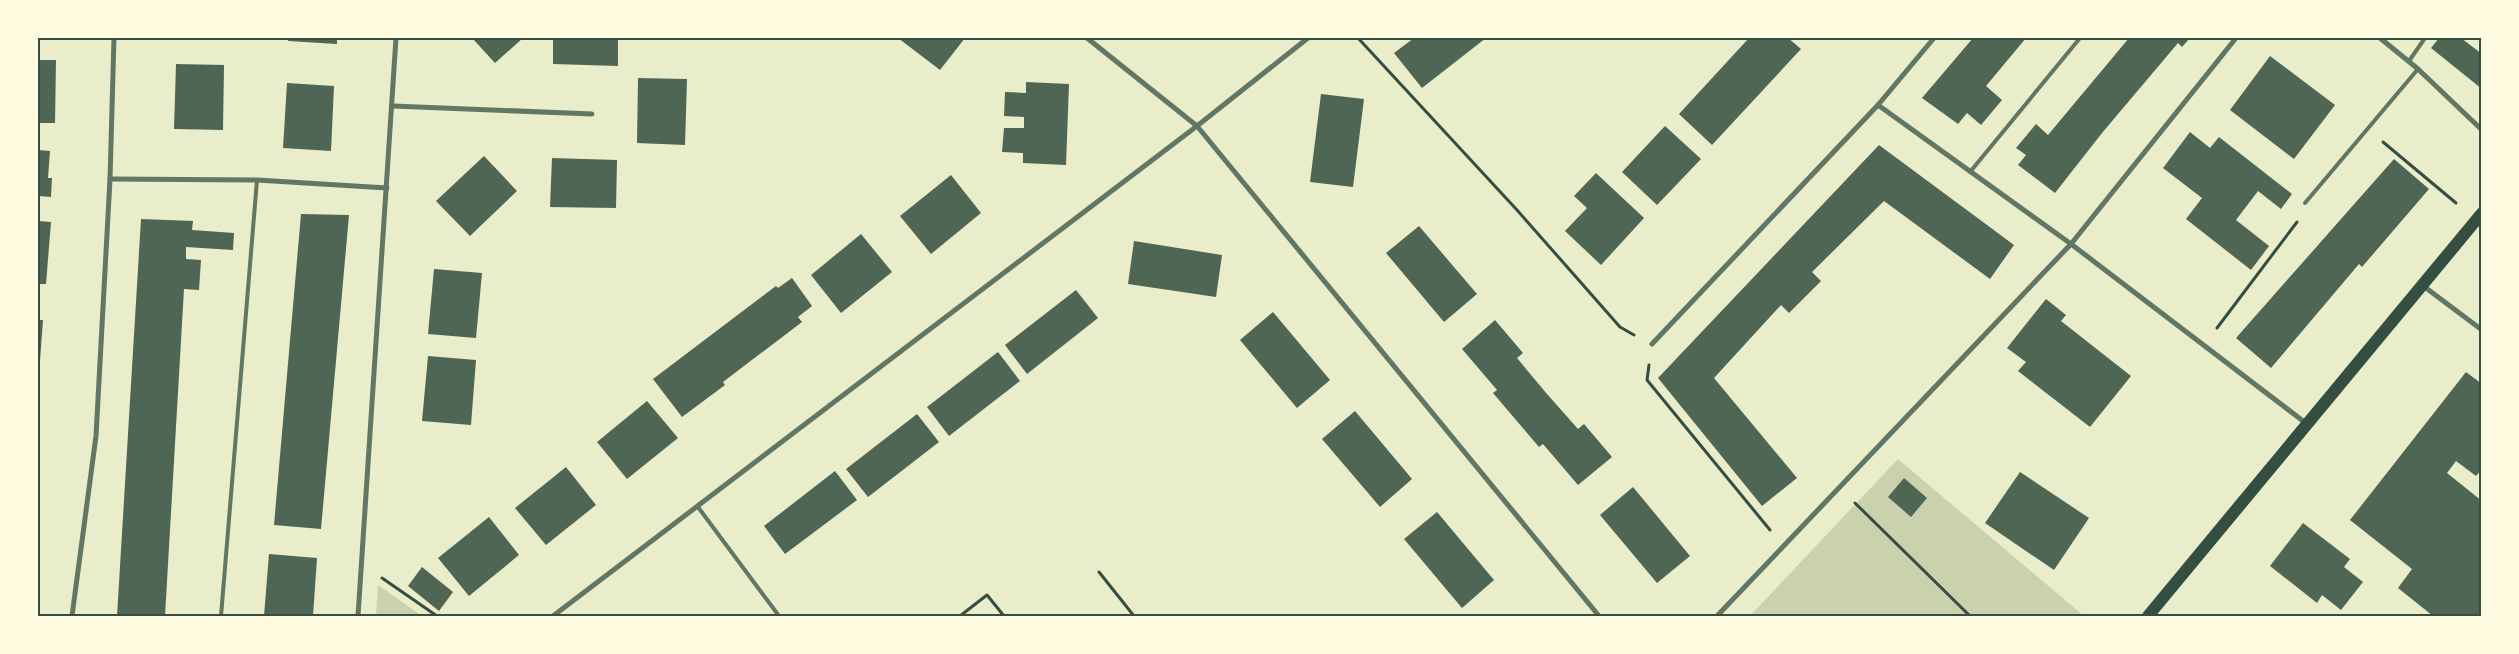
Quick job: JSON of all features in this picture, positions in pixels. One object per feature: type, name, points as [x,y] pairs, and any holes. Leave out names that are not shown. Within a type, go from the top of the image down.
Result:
[{"type":"main road","points":[[2148,616],[2479,217]]},
{"type":"street","points":[[72,616],[96,436],[110,179],[114,38]]},
{"type":"street","points":[[358,616],[396,38]]},
{"type":"street","points":[[1087,38],[1197,126],[1599,616]]},
{"type":"street","points":[[553,616],[698,508],[1197,126],[1308,38]]},
{"type":"street","points":[[1652,344],[1878,105],[1934,38]]},
{"type":"street","points":[[1717,616],[2071,244],[2236,38]]},
{"type":"street","points":[[2380,38],[2418,69],[2482,130]]},
{"type":"street","points":[[1878,105],[2071,244],[2308,425]]},
{"type":"street","points":[[393,106],[592,114]]},
{"type":"street","points":[[110,179],[257,180],[387,188]]},
{"type":"street","points":[[2422,286],[2482,330]]},
{"type":"lane","points":[[1970,172],[2080,38]]},
{"type":"lane","points":[[2409,61],[2425,38]]},
{"type":"lane","points":[[2305,203],[2418,69]]},
{"type":"lane","points":[[221,616],[257,180]]},
{"type":"lane","points":[[698,508],[778,616]]},
{"type":"path","points":[[1358,38],[1517,210],[1620,326],[1652,344],[1647,380],[1784,546]]},
{"type":"path","points":[[2367,129],[2479,217]]},
{"type":"path","points":[[2204,345],[2295,228],[2305,203]]},
{"type":"path","points":[[1839,487],[1970,616]]},
{"type":"path","points":[[361,562],[436,616]]},
{"type":"path","points":[[1100,572],[1134,616]]},
{"type":"path","points":[[960,616],[987,595],[1004,616]]},
{"type":"green space","points":[[1898,459],[2084,616],[1750,616]]},
{"type":"green space","points":[[378,585],[422,616],[376,616]]},
{"type":"building","points":[[289,38],[337,38],[337,44],[288,41]]},
{"type":"building","points":[[472,38],[523,38],[495,63]]},
{"type":"building","points":[[553,38],[618,38],[618,66],[553,64]]},
{"type":"building","points":[[898,38],[965,38],[940,70]]},
{"type":"building","points":[[1414,38],[1486,38],[1422,88],[1394,53]]},
{"type":"building","points":[[1749,38],[1788,38],[1801,49],[1712,145],[1679,114]]},
{"type":"building","points":[[1973,38],[2026,38],[1986,86],[2002,100],[1981,125],[1967,113],[1958,124],[1922,98]]},
{"type":"building","points":[[2129,38],[2190,38],[2182,47],[2178,43],[2102,133],[2055,193],[2018,165],[2026,155],[2016,148],[2036,124],[2048,135]]},
{"type":"building","points":[[2439,38],[2461,38],[2482,54],[2482,89],[2431,48]]},
{"type":"building","points":[[2270,56],[2335,105],[2294,159],[2230,110]]},
{"type":"building","points":[[38,60],[56,60],[55,123],[38,123]]},
{"type":"building","points":[[176,64],[224,65],[223,130],[174,129]]},
{"type":"building","points":[[638,78],[687,79],[685,145],[637,143]]},
{"type":"building","points":[[1026,82],[1069,84],[1066,165],[1023,163],[1023,153],[1002,152],[1004,128],[1024,128],[1024,117],[1004,116],[1005,92],[1026,93]]},
{"type":"building","points":[[287,83],[334,86],[331,151],[283,148]]},
{"type":"building","points":[[1321,94],[1364,99],[1353,187],[1310,182]]},
{"type":"building","points":[[1665,126],[1701,159],[1657,205],[1622,172]]},
{"type":"building","points":[[2190,132],[2210,148],[2219,137],[2292,194],[2281,209],[2258,191],[2236,220],[2269,246],[2251,270],[2186,219],[2202,198],[2163,168]]},
{"type":"building","points":[[1879,145],[2014,245],[1990,279],[1884,201],[1812,272],[1821,281],[1789,313],[1781,305],[1714,378],[1797,478],[1762,506],[1658,378]]},
{"type":"building","points":[[38,150],[50,151],[48,178],[52,178],[51,197],[38,196]]},
{"type":"building","points":[[484,156],[517,191],[470,236],[436,201]]},
{"type":"building","points":[[552,158],[617,160],[616,208],[550,207]]},
{"type":"building","points":[[2394,159],[2429,189],[2362,267],[2359,264],[2271,368],[2236,338]]},
{"type":"building","points":[[1596,173],[1644,218],[1601,265],[1565,231],[1587,208],[1574,196]]},
{"type":"building","points":[[951,175],[981,213],[931,254],[900,216]]},
{"type":"building","points":[[301,214],[349,215],[321,529],[274,525]]},
{"type":"building","points":[[141,219],[193,221],[192,230],[234,233],[233,250],[186,247],[186,259],[201,260],[199,290],[184,289],[165,616],[117,616]]},
{"type":"building","points":[[38,221],[51,222],[46,284],[38,284]]},
{"type":"building","points":[[1419,226],[1477,294],[1444,322],[1386,253]]},
{"type":"building","points":[[861,234],[892,272],[841,313],[811,275]]},
{"type":"building","points":[[1134,241],[1222,255],[1216,297],[1128,284]]},
{"type":"building","points":[[434,269],[482,273],[476,338],[428,334]]},
{"type":"building","points":[[792,278],[812,306],[798,317],[802,322],[723,382],[725,385],[682,417],[653,379],[776,286],[778,288]]},
{"type":"building","points":[[1076,290],[1098,318],[1027,374],[1005,345]]},
{"type":"building","points":[[2046,299],[2066,315],[2061,321],[2131,376],[2090,427],[2018,371],[2026,362],[2007,348]]},
{"type":"building","points":[[1273,312],[1330,380],[1297,408],[1240,340]]},
{"type":"building","points":[[38,320],[43,320],[39,374],[38,374]]},
{"type":"building","points":[[1495,320],[1523,353],[1517,358],[1547,394],[1578,429],[1584,424],[1612,457],[1578,485],[1543,444],[1539,447],[1493,393],[1497,390],[1462,349]]},
{"type":"building","points":[[998,352],[1020,381],[949,436],[927,407]]},
{"type":"building","points":[[428,356],[476,360],[471,425],[422,421]]},
{"type":"building","points":[[2466,372],[2482,384],[2482,469],[2476,476],[2456,461],[2447,473],[2482,501],[2482,616],[2433,616],[2398,588],[2412,569],[2350,520]]},
{"type":"building","points":[[647,401],[678,438],[627,479],[597,442]]},
{"type":"building","points":[[1355,411],[1412,479],[1380,507],[1322,439]]},
{"type":"building","points":[[917,414],[939,442],[868,497],[846,469]]},
{"type":"building","points":[[566,467],[596,505],[546,545],[515,508]]},
{"type":"building","points":[[835,471],[857,500],[785,554],[764,526]]},
{"type":"building","points":[[2020,472],[2089,518],[2054,570],[1985,523]]},
{"type":"building","points":[[1904,478],[1927,498],[1911,517],[1888,497]]},
{"type":"building","points":[[1633,487],[1690,556],[1657,583],[1600,515]]},
{"type":"building","points":[[1437,512],[1494,580],[1462,608],[1404,539]]},
{"type":"building","points":[[489,517],[519,555],[469,596],[438,558]]},
{"type":"building","points":[[2303,523],[2350,559],[2344,567],[2363,582],[2341,610],[2322,595],[2317,603],[2270,566]]},
{"type":"building","points":[[269,554],[317,558],[313,616],[264,616]]},
{"type":"building","points":[[422,567],[453,592],[439,611],[408,586]]}]
